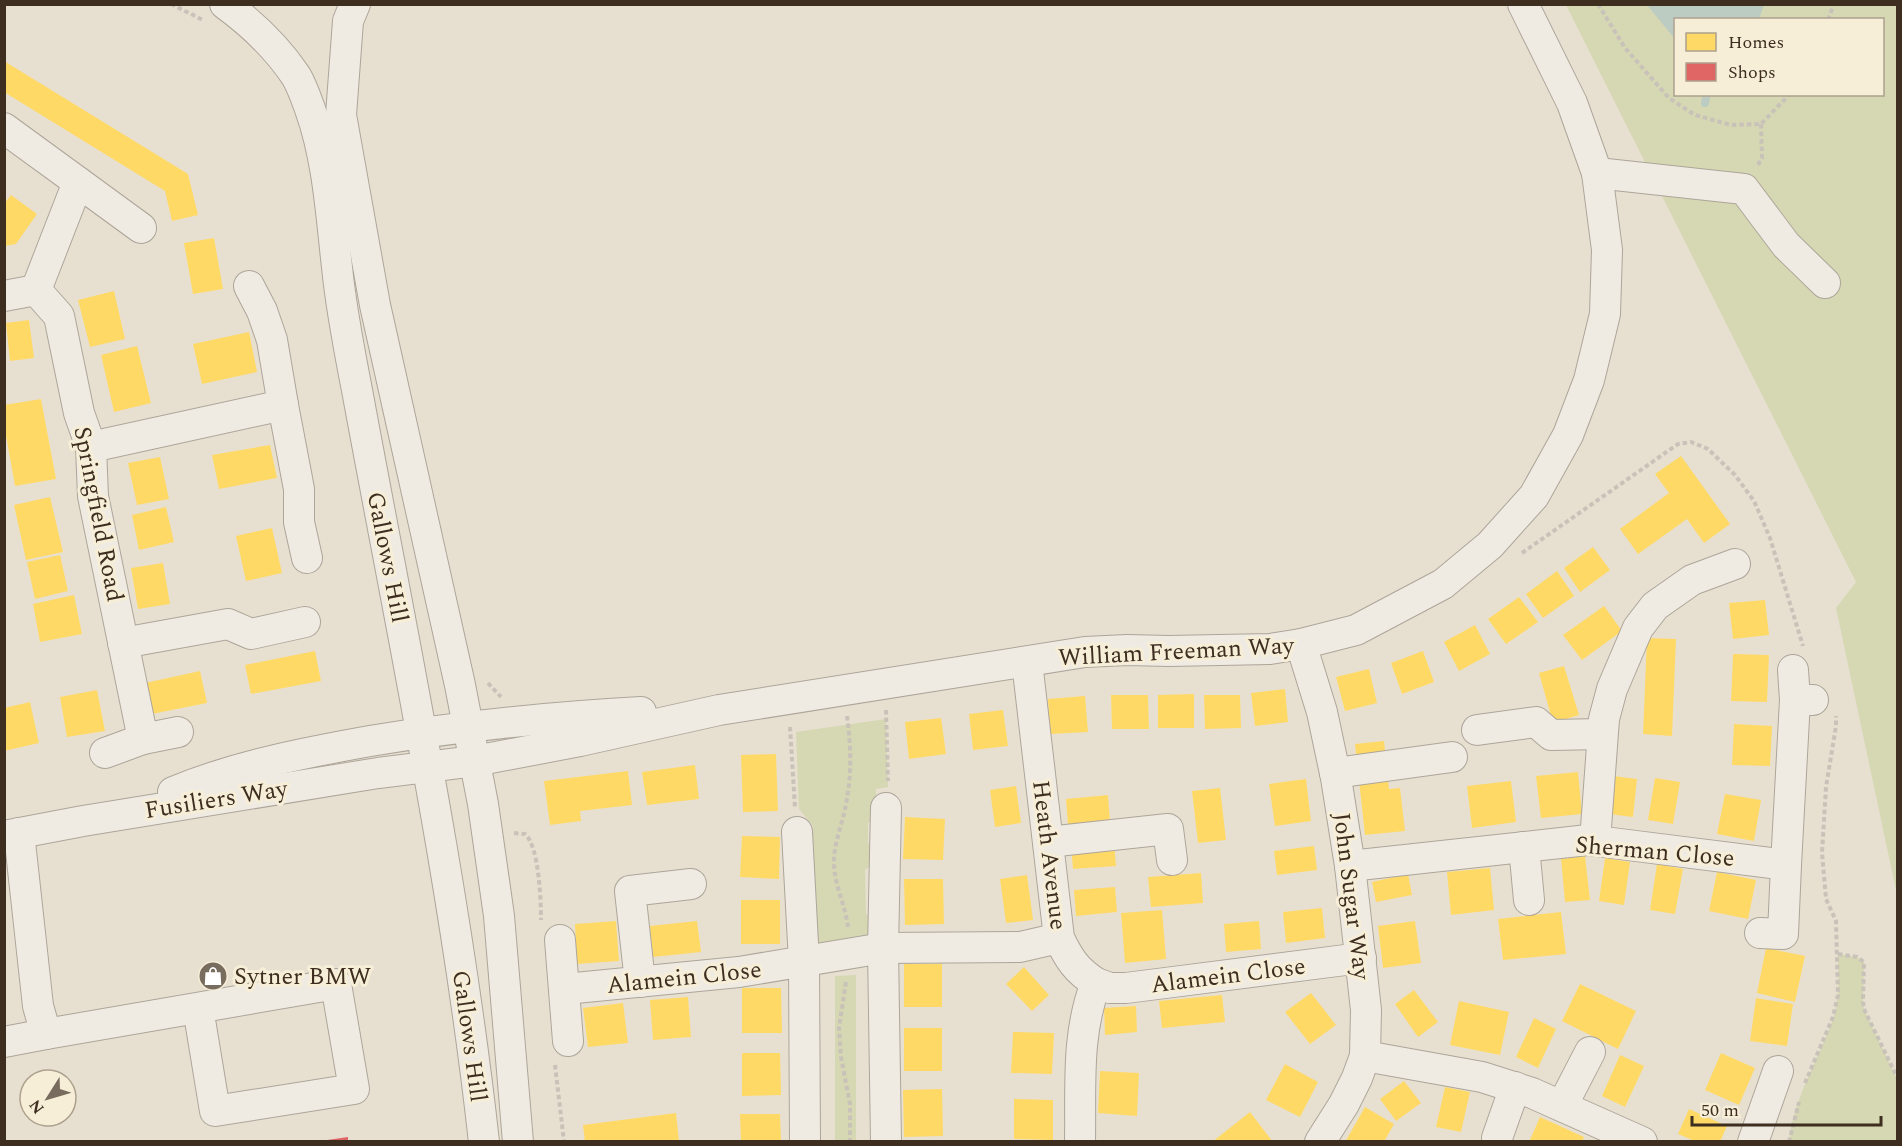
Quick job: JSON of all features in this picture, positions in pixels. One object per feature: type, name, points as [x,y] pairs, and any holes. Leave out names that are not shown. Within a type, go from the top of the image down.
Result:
[{"type":"street","name":"Gallows Hill","points":[[355,4],[348,21],[341,115],[375,305],[476,761],[500,915],[518,1142]]},
{"type":"street","name":"William Freeman Way","points":[[719,710],[1096,652],[1234,651],[1301,644],[1356,630],[1443,584],[1490,545],[1534,496],[1568,435],[1585,391],[1605,314],[1607,250],[1597,173],[1572,104],[1523,4]]},
{"type":"street","name":"Gallows Hill","points":[[216,13],[246,21],[297,78],[311,112],[325,170],[341,304],[422,733],[454,922],[475,1060],[484,1142]]},
{"type":"street","points":[[4,128],[141,228]]},
{"type":"street","points":[[1597,173],[1744,189],[1786,245],[1825,283]]},
{"type":"street","points":[[4,296],[36,290],[78,182]]},
{"type":"street","points":[[249,286],[262,311],[272,340],[299,489],[299,522],[307,558]]},
{"type":"street","name":"Springfield Road","points":[[36,290],[58,316],[79,413],[91,447],[93,496],[143,739]]},
{"type":"street","points":[[91,447],[283,405]]},
{"type":"street","points":[[1595,841],[1604,719],[1612,689],[1625,656],[1646,616],[1655,606],[1692,580],[1735,564]]},
{"type":"street","points":[[123,643],[228,624],[250,634],[305,622]]},
{"type":"street","name":"John Sugar Way","points":[[1301,644],[1322,712],[1335,773],[1350,866],[1366,1010],[1365,1056],[1357,1078],[1320,1142]]},
{"type":"street","name":"Heath Avenue","points":[[1027,662],[1059,938],[1067,956],[1077,969],[1096,983]]},
{"type":"street","points":[[1760,933],[1783,934],[1789,830],[1804,700],[1793,670]]},
{"type":"street","points":[[122,815],[183,788],[271,760],[307,752],[468,727],[581,716],[719,710]]},
{"type":"street","name":"Fusiliers Way","points":[[12,835],[378,773],[476,761],[719,710]]},
{"type":"street","points":[[1477,730],[1536,722],[1551,735],[1602,734]]},
{"type":"street","points":[[105,753],[143,739],[178,732]]},
{"type":"street","points":[[1335,773],[1452,757]]},
{"type":"street","points":[[886,808],[882,948],[886,1142]]},
{"type":"street","points":[[1048,842],[1168,829],[1172,860]]},
{"type":"street","points":[[797,832],[804,962],[805,1142]]},
{"type":"street","points":[[12,835],[38,1006],[46,1034]]},
{"type":"street","name":"Sherman Close","points":[[1350,866],[1595,841],[1786,865]]},
{"type":"street","points":[[1524,847],[1529,900]]},
{"type":"street","points":[[640,982],[630,891],[691,884]]},
{"type":"street","name":"Alamein Close","points":[[565,989],[740,972],[882,948],[1020,947],[1059,938]]},
{"type":"street","points":[[560,940],[568,1041]]},
{"type":"street","name":"Alamein Close","points":[[1096,983],[1110,988],[1126,988],[1361,958]]},
{"type":"street","points":[[1080,1142],[1081,1055],[1089,1000],[1096,983]]},
{"type":"street","points":[[4,1042],[46,1034],[336,984],[354,1089],[214,1112],[198,1008]]},
{"type":"street","points":[[1562,1106],[1590,1052]]},
{"type":"street","points":[[1365,1056],[1482,1077],[1515,1087],[1562,1106],[1597,1132],[1642,1142]]},
{"type":"street","points":[[1753,1142],[1779,1071]]},
{"type":"street","points":[[1497,1138],[1515,1087]]},
{"type":"path","points":[[171,4],[216,13]]},
{"type":"path","points":[[1598,4],[1625,48],[1669,98],[1695,115],[1731,125],[1761,124],[1788,96]]},
{"type":"path","points":[[1744,189],[1762,158],[1761,124]]},
{"type":"path","points":[[844,690],[849,729],[850,772],[846,807],[834,858],[836,884],[848,924],[850,954],[839,1028],[841,1057],[850,1104],[850,1142]]},
{"type":"path","points":[[1804,700],[1830,705],[1836,719],[1826,787],[1822,854],[1826,898],[1836,921],[1838,954],[1838,994],[1833,1017],[1804,1086]]},
{"type":"path","points":[[886,706],[888,787],[886,808]]},
{"type":"path","points":[[790,727],[797,832]]},
{"type":"path","points":[[1838,954],[1863,959],[1864,1009],[1898,1079]]},
{"type":"path","points":[[1789,1142],[1801,1095]]},
{"type":"green space","points":[[1566,5],[1897,5],[1897,895],[1836,608],[1856,582]]},
{"type":"green space","points":[[886,719],[888,787],[876,789],[876,817],[868,823],[868,843],[876,850],[876,862],[865,870],[866,914],[876,920],[876,933],[809,945],[807,916],[817,908],[815,886],[809,878],[807,855],[813,848],[813,826],[799,809],[796,732]]},
{"type":"green space","points":[[1838,954],[1857,957],[1864,962],[1864,1009],[1897,1079],[1897,1141],[1789,1141],[1801,1094],[1833,1019],[1837,1003]]},
{"type":"green space","points":[[856,975],[856,1141],[835,1141],[835,976]]},
{"type":"shaded area","points":[[1647,5],[1764,5],[1759,18],[1674,18],[1674,38]]},
{"type":"building: Homes","points":[[4,61],[188,174],[198,215],[172,221],[165,191],[4,92]]},
{"type":"building: Homes","points":[[11,195],[37,214],[16,244],[4,246],[4,204]]},
{"type":"building: Homes","points":[[214,238],[223,289],[193,294],[184,243]]},
{"type":"building: Homes","points":[[114,291],[125,339],[90,347],[78,300]]},
{"type":"building: Homes","points":[[29,320],[34,358],[10,361],[6,323]]},
{"type":"building: Homes","points":[[249,332],[257,372],[202,384],[193,344]]},
{"type":"building: Homes","points":[[137,346],[151,403],[114,412],[101,355]]},
{"type":"building: Homes","points":[[41,399],[56,479],[15,486],[4,424],[4,405]]},
{"type":"building: Homes","points":[[270,445],[277,478],[219,489],[212,455]]},
{"type":"building: Homes","points":[[1681,456],[1730,524],[1704,543],[1687,519],[1638,554],[1620,529],[1669,493],[1655,474]]},
{"type":"building: Homes","points":[[160,457],[169,499],[137,505],[128,463]]},
{"type":"building: Homes","points":[[50,497],[63,552],[26,560],[14,505]]},
{"type":"building: Homes","points":[[166,507],[174,542],[139,550],[132,515]]},
{"type":"building: Homes","points":[[272,528],[282,573],[246,581],[236,536]]},
{"type":"building: Homes","points":[[1593,547],[1610,570],[1580,592],[1564,568]]},
{"type":"building: Homes","points":[[60,555],[68,591],[35,599],[27,562]]},
{"type":"building: Homes","points":[[163,563],[170,604],[138,609],[131,568]]},
{"type":"building: Homes","points":[[1557,571],[1574,596],[1543,618],[1526,594]]},
{"type":"building: Homes","points":[[74,595],[82,634],[40,642],[33,604]]},
{"type":"building: Homes","points":[[1519,597],[1538,622],[1506,644],[1488,619]]},
{"type":"building: Homes","points":[[1765,600],[1769,635],[1733,639],[1729,603]]},
{"type":"building: Homes","points":[[1604,606],[1622,631],[1582,660],[1563,635]]},
{"type":"building: Homes","points":[[1475,625],[1490,654],[1459,671],[1444,642]]},
{"type":"building: Homes","points":[[1647,638],[1676,639],[1672,736],[1643,734]]},
{"type":"building: Homes","points":[[315,651],[321,681],[251,694],[245,665]]},
{"type":"building: Homes","points":[[1423,651],[1434,682],[1402,694],[1391,663]]},
{"type":"building: Homes","points":[[1733,654],[1769,655],[1767,702],[1731,701]]},
{"type":"building: Homes","points":[[1564,666],[1579,715],[1553,723],[1539,673]]},
{"type":"building: Homes","points":[[1369,669],[1377,703],[1345,711],[1336,677]]},
{"type":"building: Homes","points":[[200,671],[207,703],[152,714],[145,683]]},
{"type":"building: Homes","points":[[1285,689],[1288,722],[1255,726],[1251,693]]},
{"type":"building: Homes","points":[[97,690],[105,731],[67,737],[60,697]]},
{"type":"building: Homes","points":[[1194,694],[1194,728],[1158,728],[1158,695]]},
{"type":"building: Homes","points":[[1111,695],[1148,695],[1149,729],[1112,729]]},
{"type":"building: Homes","points":[[1204,695],[1240,695],[1241,728],[1205,729]]},
{"type":"building: Homes","points":[[1085,696],[1088,732],[1050,734],[1048,699]]},
{"type":"building: Homes","points":[[30,702],[39,743],[4,751],[4,708]]},
{"type":"building: Homes","points":[[1003,710],[1008,746],[973,750],[969,714]]},
{"type":"building: Homes","points":[[941,718],[946,754],[909,759],[905,722]]},
{"type":"building: Homes","points":[[1734,724],[1772,726],[1770,766],[1732,765]]},
{"type":"building: Homes","points":[[1384,741],[1389,789],[1400,788],[1405,831],[1365,835],[1355,744]]},
{"type":"building: Homes","points":[[776,754],[778,811],[743,812],[741,755]]},
{"type":"building: Homes","points":[[695,765],[699,799],[647,805],[642,772]]},
{"type":"building: Homes","points":[[628,771],[632,805],[580,811],[581,821],[550,825],[544,781]]},
{"type":"building: Homes","points":[[1578,772],[1582,814],[1541,818],[1536,776]]},
{"type":"building: Homes","points":[[1613,776],[1637,779],[1633,817],[1609,814]]},
{"type":"building: Homes","points":[[1655,778],[1680,782],[1673,824],[1648,820]]},
{"type":"building: Homes","points":[[1306,779],[1311,821],[1275,826],[1269,784]]},
{"type":"building: Homes","points":[[1511,781],[1516,822],[1472,828],[1467,786]]},
{"type":"building: Homes","points":[[1016,786],[1021,823],[995,827],[990,790]]},
{"type":"building: Homes","points":[[1220,788],[1226,840],[1198,843],[1192,791]]},
{"type":"building: Homes","points":[[1725,794],[1761,800],[1754,841],[1717,834]]},
{"type":"building: Homes","points":[[1108,795],[1110,822],[1068,825],[1066,799]]},
{"type":"building: Homes","points":[[905,817],[945,819],[943,860],[903,859]]},
{"type":"building: Homes","points":[[742,836],[780,837],[779,879],[740,877]]},
{"type":"building: Homes","points":[[1114,843],[1116,866],[1073,869],[1071,846]]},
{"type":"building: Homes","points":[[1314,846],[1317,870],[1277,875],[1274,851]]},
{"type":"building: Homes","points":[[1585,856],[1590,900],[1565,902],[1561,859]]},
{"type":"building: Homes","points":[[1605,858],[1630,862],[1624,905],[1599,901]]},
{"type":"building: Homes","points":[[1657,864],[1683,869],[1675,914],[1650,910]]},
{"type":"building: Homes","points":[[1490,868],[1494,910],[1451,915],[1447,872]]},
{"type":"building: Homes","points":[[1717,872],[1756,880],[1748,919],[1709,911]]},
{"type":"building: Homes","points":[[1201,873],[1203,903],[1151,907],[1148,877]]},
{"type":"building: Homes","points":[[1408,874],[1412,895],[1376,902],[1372,882]]},
{"type":"building: Homes","points":[[1027,875],[1033,920],[1006,923],[1000,879]]},
{"type":"building: Homes","points":[[904,879],[943,879],[944,924],[905,925]]},
{"type":"building: Homes","points":[[1115,887],[1117,912],[1076,916],[1074,890]]},
{"type":"building: Homes","points":[[741,900],[780,900],[780,944],[741,944]]},
{"type":"building: Homes","points":[[1322,908],[1325,938],[1286,943],[1283,912]]},
{"type":"building: Homes","points":[[1162,910],[1166,959],[1125,963],[1121,913]]},
{"type":"building: Homes","points":[[1561,912],[1566,954],[1503,960],[1498,919]]},
{"type":"building: Homes","points":[[616,921],[619,961],[577,964],[575,924]]},
{"type":"building: Homes","points":[[697,921],[701,952],[653,957],[650,926]]},
{"type":"building: Homes","points":[[1259,921],[1261,949],[1226,952],[1224,924]]},
{"type":"building: Homes","points":[[1415,921],[1421,963],[1383,968],[1378,926]]},
{"type":"building: Homes","points":[[1766,948],[1805,956],[1795,1002],[1757,993]]},
{"type":"building: Homes","points":[[904,964],[942,964],[942,1007],[904,1007]]},
{"type":"building: Homes","points":[[1024,967],[1049,995],[1032,1011],[1006,984]]},
{"type":"building: Homes","points":[[1580,984],[1636,1011],[1618,1049],[1562,1021]]},
{"type":"building: Homes","points":[[742,988],[781,988],[782,1033],[742,1033]]},
{"type":"building: Homes","points":[[1414,990],[1438,1022],[1418,1037],[1395,1004]]},
{"type":"building: Homes","points":[[1311,993],[1336,1025],[1310,1044],[1285,1012]]},
{"type":"building: Homes","points":[[1222,995],[1225,1022],[1162,1028],[1159,1001]]},
{"type":"building: Homes","points":[[688,997],[691,1037],[653,1040],[650,1000]]},
{"type":"building: Homes","points":[[1756,998],[1793,1004],[1787,1046],[1750,1041]]},
{"type":"building: Homes","points":[[1459,1001],[1509,1012],[1500,1055],[1450,1045]]},
{"type":"building: Homes","points":[[623,1003],[628,1043],[588,1047],[583,1008]]},
{"type":"building: Homes","points":[[1136,1006],[1137,1032],[1105,1035],[1104,1008]]},
{"type":"building: Homes","points":[[1534,1018],[1556,1029],[1538,1068],[1516,1057]]},
{"type":"building: Homes","points":[[904,1028],[942,1028],[942,1071],[904,1071]]},
{"type":"building: Homes","points":[[1013,1032],[1054,1033],[1052,1074],[1011,1073]]},
{"type":"building: Homes","points":[[742,1053],[780,1053],[781,1095],[742,1096]]},
{"type":"building: Homes","points":[[1721,1053],[1755,1068],[1739,1105],[1705,1090]]},
{"type":"building: Homes","points":[[1620,1055],[1644,1066],[1625,1107],[1602,1096]]},
{"type":"building: Homes","points":[[1285,1064],[1318,1082],[1300,1117],[1266,1100]]},
{"type":"building: Homes","points":[[1100,1071],[1139,1073],[1137,1116],[1098,1113]]},
{"type":"building: Homes","points":[[1404,1081],[1421,1103],[1396,1121],[1380,1099]]},
{"type":"building: Homes","points":[[1445,1087],[1470,1092],[1461,1132],[1436,1127]]},
{"type":"building: Homes","points":[[942,1089],[943,1136],[904,1137],[903,1090]]},
{"type":"building: Homes","points":[[1014,1099],[1053,1100],[1053,1140],[1014,1139]]},
{"type":"building: Homes","points":[[1365,1107],[1394,1124],[1384,1142],[1345,1142]]},
{"type":"building: Homes","points":[[1689,1109],[1727,1126],[1720,1142],[1697,1142],[1678,1134]]},
{"type":"building: Homes","points":[[1250,1112],[1273,1142],[1212,1142]]},
{"type":"building: Homes","points":[[676,1113],[679,1141],[585,1142],[583,1125]]},
{"type":"building: Homes","points":[[740,1114],[780,1114],[781,1142],[741,1142]]},
{"type":"building: Homes","points":[[1540,1117],[1584,1137],[1582,1142],[1529,1142]]},
{"type":"building: Shops","points":[[348,1137],[348,1142],[327,1142],[327,1140]]},
{"type":"waterway","points":[[1705,103],[1707,96]]},
{"type":"place","name":"Sytner BMW","points":[[213,976]]}]
